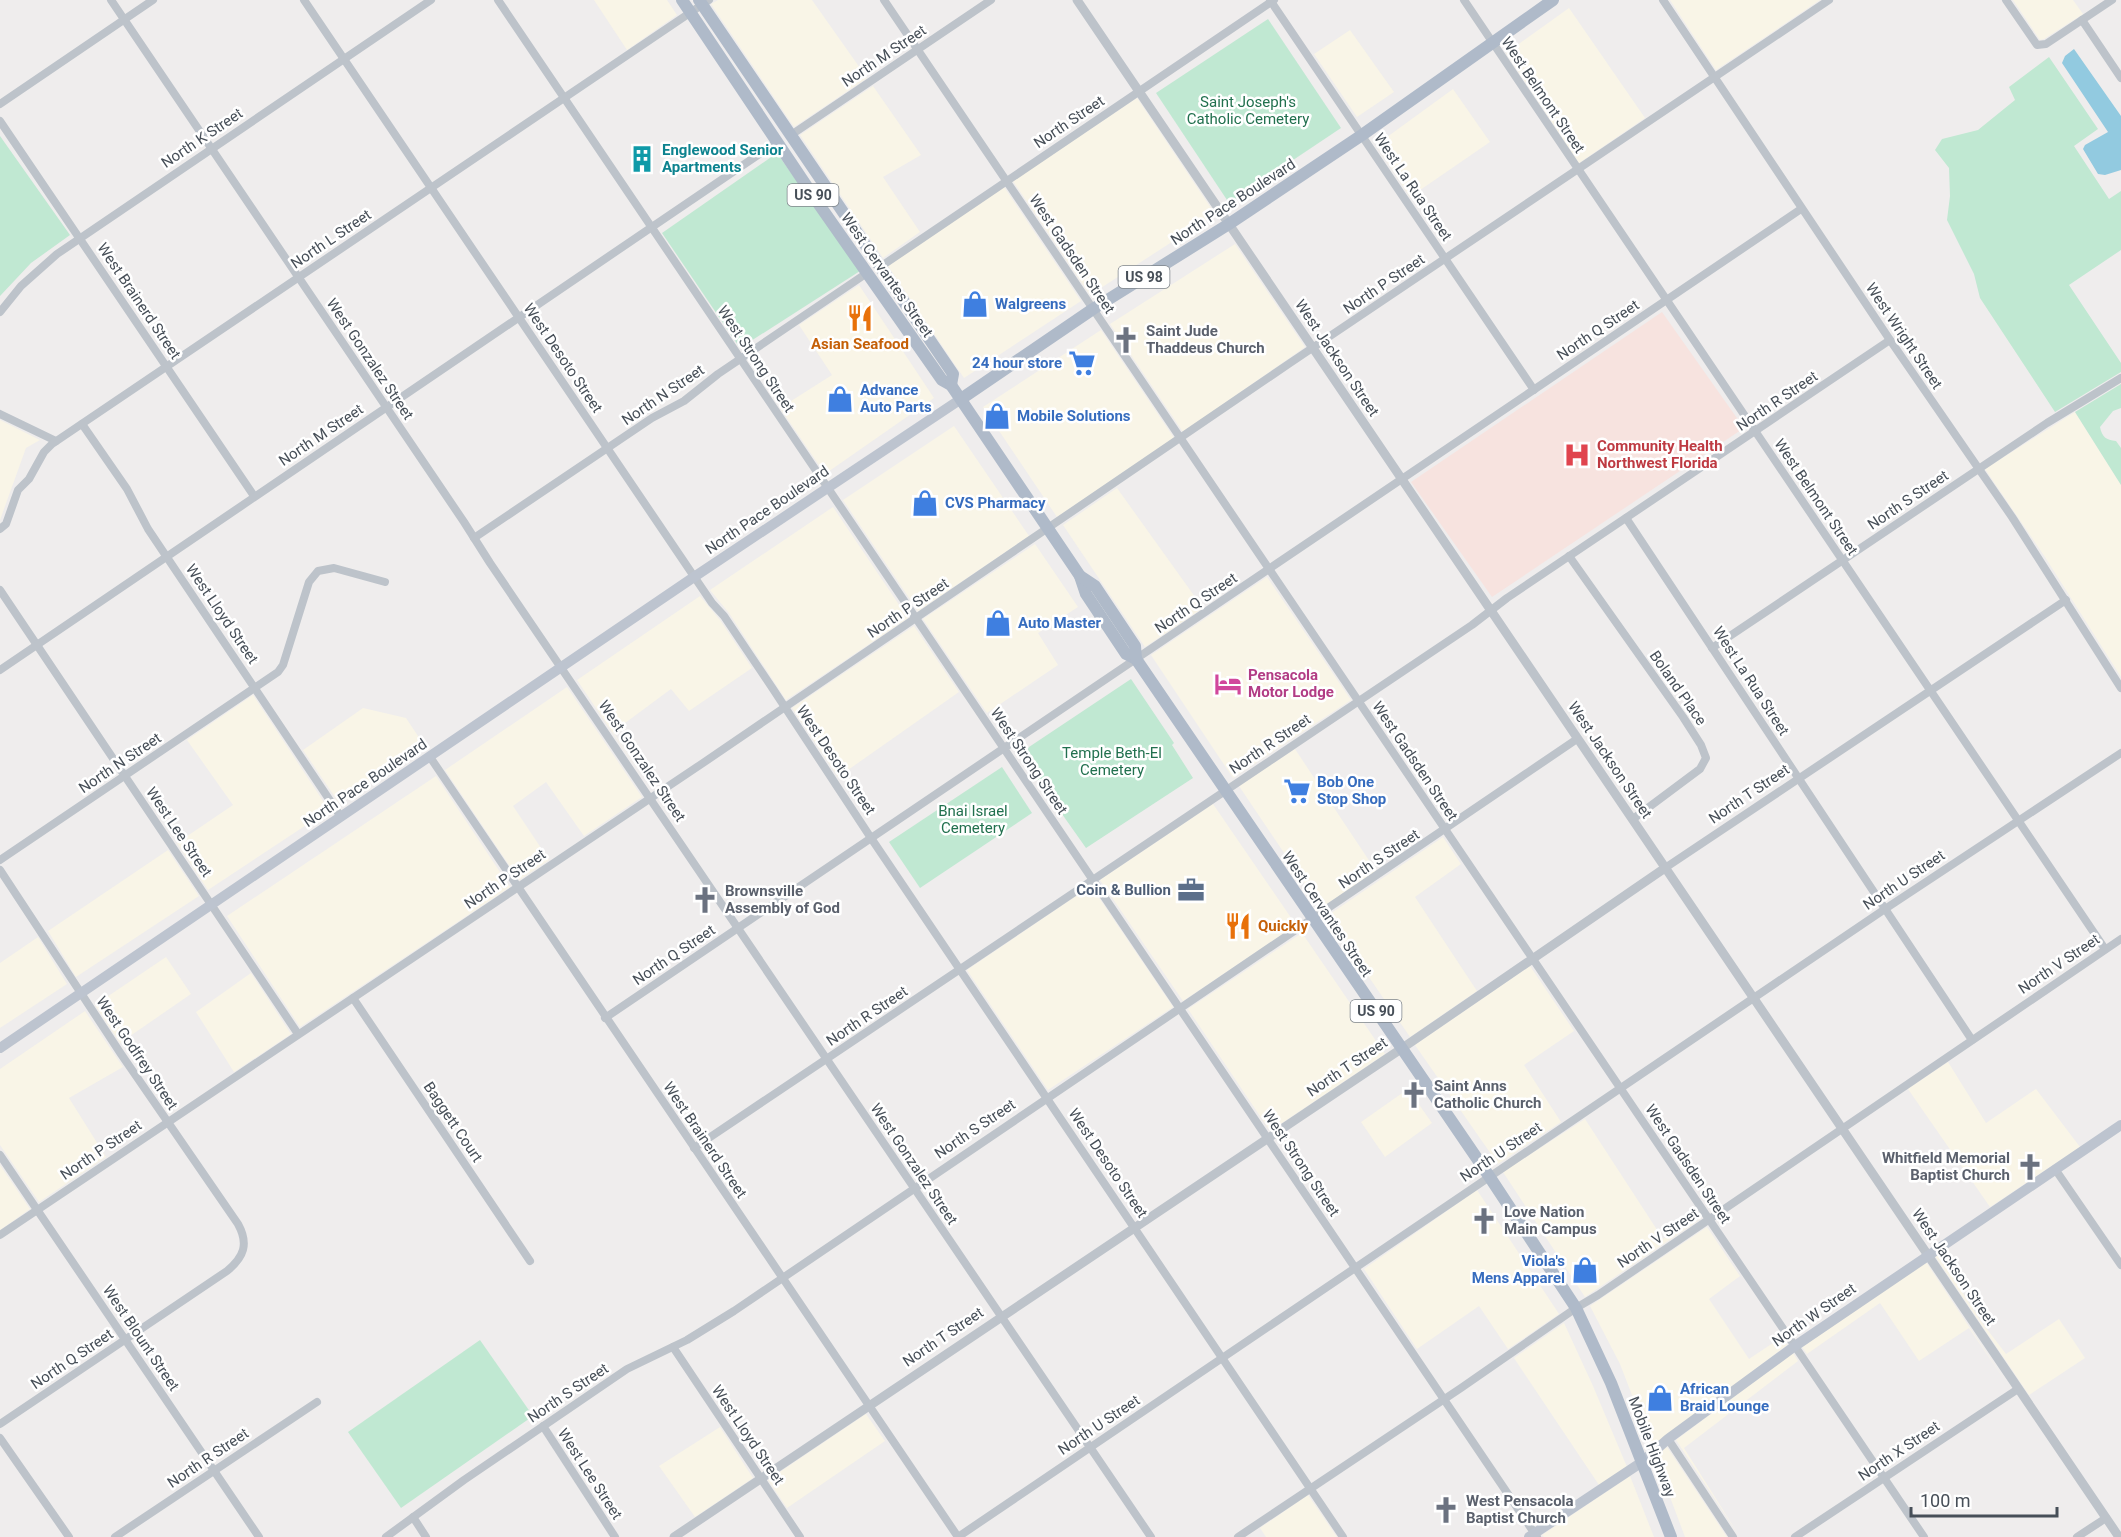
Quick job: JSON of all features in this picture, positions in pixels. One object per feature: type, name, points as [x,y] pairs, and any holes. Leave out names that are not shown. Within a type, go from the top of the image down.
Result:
[{"type":"main road","name":"West Cervantes Street","points":[[682,0],[867,273],[942,380],[951,385],[961,399],[1080,576],[1086,594],[1126,654],[1136,659],[1489,1176],[1576,1308],[1605,1369]]},
{"type":"main road","name":"North Pace Boulevard","points":[[0,1048],[1093,309],[1229,224],[1362,135],[1552,0]]},
{"type":"main road","name":"West Cervantes Street","points":[[704,2],[953,374],[951,385]]},
{"type":"main road","name":"North W Street","points":[[1534,1536],[1642,1462],[1668,1439],[1795,1346],[2121,1125]]},
{"type":"main road","name":"Mobile Highway","points":[[1605,1369],[1671,1537]]},
{"type":"street","name":"West Gonzalez Street","points":[[111,0],[1151,1537]]},
{"type":"street","points":[[0,104],[153,0]]},
{"type":"street","name":"West Desoto Street","points":[[304,0],[694,577],[724,616],[1343,1537]]},
{"type":"street","name":"North K Street","points":[[0,312],[38,269],[80,238],[431,0]]},
{"type":"street","name":"West Strong Street","points":[[498,0],[1181,1008],[1534,1536]]},
{"type":"street","name":"West Gadsden Street","points":[[884,0],[1924,1537]]},
{"type":"street","name":"North M Street","points":[[791,135],[991,0]]},
{"type":"street","name":"West Jackson Street","points":[[1077,0],[2119,1537]]},
{"type":"street","name":"West Belmont Street","points":[[1464,0],[2105,949]]},
{"type":"street","name":"West Wright Street","points":[[1663,0],[1801,209],[2018,525],[2121,688]]},
{"type":"street","name":"North P Street","points":[[0,1235],[1829,0]]},
{"type":"street","points":[[2006,0],[2037,45],[2046,44],[2112,0]]},
{"type":"street","name":"North Street","points":[[880,267],[1272,1]]},
{"type":"street","name":"West La Rua Street","points":[[1272,1],[1534,390]]},
{"type":"street","name":"North L Street","points":[[0,529],[6,524],[18,490],[29,479],[44,452],[56,441],[704,2]]},
{"type":"street","points":[[2082,20],[2121,78]]},
{"type":"street","name":"West Brainerd Street","points":[[0,121],[254,496]]},
{"type":"street","name":"North M Street","points":[[0,670],[777,142]]},
{"type":"street","name":"North Q Street","points":[[605,1018],[1801,209]]},
{"type":"street","name":"North N Street","points":[[474,538],[652,418],[684,401],[740,359],[867,273]]},
{"type":"street","name":"North R Street","points":[[694,1148],[1472,626],[1507,598],[1890,340]]},
{"type":"street","name":"North S Street","points":[[1712,648],[1978,468],[2121,378]]},
{"type":"street","points":[[0,414],[56,441]]},
{"type":"street","name":"West Lloyd Street","points":[[82,424],[128,489],[148,529],[341,817]]},
{"type":"street","name":"West La Rua Street","points":[[1626,518],[1972,1040]]},
{"type":"street","name":"Boland Place","points":[[1569,556],[1683,717],[1701,745],[1706,758],[1700,769],[1633,819]]},
{"type":"street","name":"North N Street","points":[[0,860],[278,672],[283,665],[309,582],[318,571],[334,568],[385,582]]},
{"type":"street","name":"West Lee Street","points":[[0,590],[3,602],[37,645],[298,1035]]},
{"type":"street","name":"North T Street","points":[[674,1537],[1000,1316],[1401,1049],[1930,689],[2066,600]]},
{"type":"street","name":"North S Street","points":[[386,1537],[627,1369],[687,1340],[782,1278],[1577,739]]},
{"type":"street","name":"North U Street","points":[[958,1537],[1885,909],[2121,753]]},
{"type":"street","name":"West Brainerd Street","points":[[430,757],[958,1537]]},
{"type":"street","name":"West Godfrey Street","points":[[0,870],[80,994],[238,1224],[244,1239],[244,1251]]},
{"type":"street","name":"North V Street","points":[[1238,1537],[2121,939]]},
{"type":"street","name":"Baggett Court","points":[[353,998],[530,1261]]},
{"type":"street","name":"West Blount Street","points":[[0,1155],[260,1537]]},
{"type":"street","points":[[2055,1169],[2121,1265]]},
{"type":"street","name":"North Q Street","points":[[0,1424],[227,1271],[241,1258],[244,1251]]},
{"type":"street","name":"West Lloyd Street","points":[[673,1347],[800,1537]]},
{"type":"street","name":"North X Street","points":[[1795,1537],[2018,1389]]},
{"type":"street","name":"North R Street","points":[[115,1537],[317,1402]]},
{"type":"street","name":"West Lee Street","points":[[543,1426],[615,1537]]},
{"type":"street","points":[[0,1438],[69,1537]]},
{"type":"street","points":[[1668,1439],[1733,1537]]},
{"type":"street","points":[[413,1517],[426,1537]]},
{"type":"street","points":[[2077,1537],[2106,1518]]},
{"type":"shaded area","points":[[594,0],[667,0],[677,15],[627,50]]},
{"type":"shaded area","points":[[718,0],[812,0],[867,78],[794,127],[711,4]]},
{"type":"shaded area","points":[[1670,0],[1820,0],[1716,70]]},
{"type":"shaded area","points":[[2013,0],[2073,0],[2083,14],[2040,40]]},
{"type":"shaded area","points":[[1569,8],[1645,118],[1579,163],[1506,53]]},
{"type":"shaded area","points":[[1350,30],[1394,92],[1357,117],[1314,54]]},
{"type":"shaded area","points":[[873,86],[921,155],[883,177],[920,232],[883,258],[800,135]]},
{"type":"shaded area","points":[[1453,89],[1490,142],[1410,197],[1376,145]]},
{"type":"shaded area","points":[[1137,98],[1215,214],[1090,295],[1013,181]]},
{"type":"shaded area","points":[[1004,187],[1081,301],[964,378],[888,266]]},
{"type":"shaded area","points":[[1235,244],[1305,347],[1183,432],[1110,324]]},
{"type":"shaded area","points":[[859,285],[934,398],[825,474],[780,408],[832,375],[799,325]]},
{"type":"shaded area","name":"Community Health Northwest Florida","points":[[1662,312],[1744,428],[1492,597],[1411,482]]},
{"type":"shaded area","points":[[1101,330],[1174,438],[1057,517],[983,407]]},
{"type":"shaded area","points":[[2075,412],[2121,485],[2121,677],[2045,557],[1985,469]]},
{"type":"shaded area","points":[[0,420],[40,440],[26,448],[0,520]]},
{"type":"shaded area","points":[[954,426],[1029,536],[918,611],[843,500]]},
{"type":"shaded area","points":[[1117,488],[1203,608],[1145,647],[1063,525]]},
{"type":"shaded area","points":[[833,507],[908,618],[786,700],[729,613],[710,590]]},
{"type":"shaded area","points":[[1035,544],[1078,607],[1038,633],[1058,665],[987,713],[923,619]]},
{"type":"shaded area","points":[[1267,577],[1351,700],[1233,778],[1151,655]]},
{"type":"shaded area","points":[[700,596],[720,620],[752,668],[689,711],[671,689],[613,732],[643,778],[577,680]]},
{"type":"shaded area","points":[[914,626],[959,692],[838,777],[792,708]]},
{"type":"shaded area","points":[[567,687],[642,797],[584,836],[546,782],[513,806],[549,860],[519,880],[445,770]]},
{"type":"shaded area","points":[[253,695],[329,810],[208,890],[177,843],[233,805],[187,740]]},
{"type":"shaded area","points":[[363,708],[406,718],[424,745],[339,803],[303,750]]},
{"type":"shaded area","points":[[1295,749],[1376,871],[1321,908],[1239,786]]},
{"type":"shaded area","points":[[436,776],[510,887],[300,1027],[227,916]]},
{"type":"shaded area","points":[[1213,804],[1296,925],[1183,1001],[1100,880]]},
{"type":"shaded area","points":[[1443,837],[1461,864],[1415,897],[1477,991],[1410,1037],[1327,916]]},
{"type":"shaded area","points":[[168,850],[199,896],[76,977],[48,931]]},
{"type":"shaded area","points":[[1091,886],[1173,1007],[1048,1090],[967,970]]},
{"type":"shaded area","points":[[1302,933],[1385,1054],[1270,1131],[1188,1009]]},
{"type":"shaded area","points":[[38,937],[67,984],[0,1028],[0,963]]},
{"type":"shaded area","points":[[166,957],[191,994],[120,1043],[95,1005]]},
{"type":"shaded area","points":[[1530,966],[1574,1031],[1524,1065],[1561,1122],[1498,1164],[1415,1045]]},
{"type":"shaded area","points":[[251,973],[291,1034],[234,1072],[196,1012]]},
{"type":"shaded area","points":[[85,1011],[123,1067],[69,1098],[106,1157],[39,1202],[0,1145],[0,1069]]},
{"type":"shaded area","points":[[1948,1062],[1986,1123],[2036,1089],[2080,1147],[1990,1207],[1908,1089]]},
{"type":"shaded area","points":[[1408,1089],[1432,1123],[1385,1157],[1361,1122]]},
{"type":"shaded area","points":[[1585,1119],[1663,1239],[1702,1218],[1585,1297],[1503,1172]]},
{"type":"shaded area","points":[[0,1165],[30,1209],[0,1230]]},
{"type":"shaded area","points":[[1477,1190],[1559,1314],[1508,1349],[1479,1306],[1417,1349],[1364,1269]]},
{"type":"shaded area","points":[[1707,1227],[1740,1276],[1709,1299],[1749,1359],[1782,1337],[1787,1345],[1652,1447],[1620,1364],[1590,1306]]},
{"type":"shaded area","points":[[1938,1254],[1980,1320],[2006,1354],[2059,1319],[2085,1358],[2029,1395],[1935,1256]]},
{"type":"shaded area","points":[[1926,1262],[2010,1388],[1969,1328],[1919,1361],[1880,1303],[1807,1354],[1802,1347]]},
{"type":"shaded area","points":[[1564,1323],[1627,1467],[1599,1485],[1514,1358]]},
{"type":"shaded area","points":[[1793,1353],[1798,1361],[1684,1448],[1740,1537],[1676,1440]]},
{"type":"shaded area","points":[[866,1414],[885,1441],[787,1508],[768,1480]]},
{"type":"shaded area","points":[[720,1427],[753,1478],[695,1517],[659,1466]]},
{"type":"shaded area","points":[[1667,1447],[1727,1537],[1685,1537],[1655,1457]]},
{"type":"shaded area","points":[[1630,1476],[1654,1537],[1544,1537],[1542,1535]]},
{"type":"shaded area","points":[[1308,1495],[1337,1537],[1266,1537],[1260,1528]]},
{"type":"green space","name":"Saint Joseph's Catholic Cemetery","points":[[1268,19],[1341,128],[1229,203],[1156,93]]},
{"type":"green space","points":[[2049,57],[2098,129],[2074,146],[2109,199],[2121,191],[2121,250],[2069,285],[2121,363],[2121,372],[2055,412],[1980,298],[1974,274],[1947,220],[1950,196],[1949,168],[1935,150],[1942,139],[1978,130],[2015,100],[2009,87]]},
{"type":"green space","points":[[0,136],[70,235],[31,263],[0,296]]},
{"type":"green space","points":[[777,153],[860,271],[740,348],[662,233]]},
{"type":"green space","points":[[2121,384],[2121,408],[2113,411],[2100,427],[2105,437],[2116,441],[2121,448],[2121,485],[2075,412]]},
{"type":"green space","name":"Temple Beth-El Cemetery","points":[[1131,679],[1174,743],[1172,745],[1193,778],[1086,848],[1020,753]]},
{"type":"green space","name":"Bnai Israel Cemetery","points":[[1002,767],[1032,813],[920,888],[889,842]]},
{"type":"green space","points":[[480,1340],[533,1416],[401,1508],[348,1432]]},
{"type":"water","points":[[2074,49],[2121,116],[2121,170],[2105,175],[2098,174],[2083,149],[2085,145],[2108,132],[2062,63],[2065,56]]},
{"type":"place","name":"Englewood Senior Apartments","points":[[642,159]]},
{"type":"place","name":"Walgreens","points":[[975,304]]},
{"type":"place","name":"Asian Seafood","points":[[860,318]]},
{"type":"place","name":"Saint Jude Thaddeus Church","points":[[1126,340]]},
{"type":"place","name":"24 hour store","points":[[1082,363]]},
{"type":"place","name":"Advance Auto Parts","points":[[840,399]]},
{"type":"place","name":"Mobile Solutions","points":[[997,416]]},
{"type":"place","name":"Community Health Northwest Florida","points":[[1577,455]]},
{"type":"place","name":"CVS Pharmacy","points":[[925,503]]},
{"type":"place","name":"Auto Master","points":[[998,623]]},
{"type":"place","name":"Pensacola Motor Lodge","points":[[1228,684]]},
{"type":"place","name":"Bob One Stop Shop","points":[[1297,791]]},
{"type":"place","name":"Coin & Bullion","points":[[1191,890]]},
{"type":"place","name":"Brownsville Assembly of God","points":[[705,900]]},
{"type":"place","name":"Quickly","points":[[1238,926]]},
{"type":"place","name":"Saint Anns Catholic Church","points":[[1414,1095]]},
{"type":"place","name":"Whitfield Memorial Baptist Church","points":[[2030,1167]]},
{"type":"place","name":"Love Nation Main Campus","points":[[1484,1221]]},
{"type":"place","name":"Viola's Mens Apparel","points":[[1585,1270]]},
{"type":"place","name":"African Braid Lounge","points":[[1660,1398]]},
{"type":"place","name":"West Pensacola Baptist Church","points":[[1446,1510]]}]
